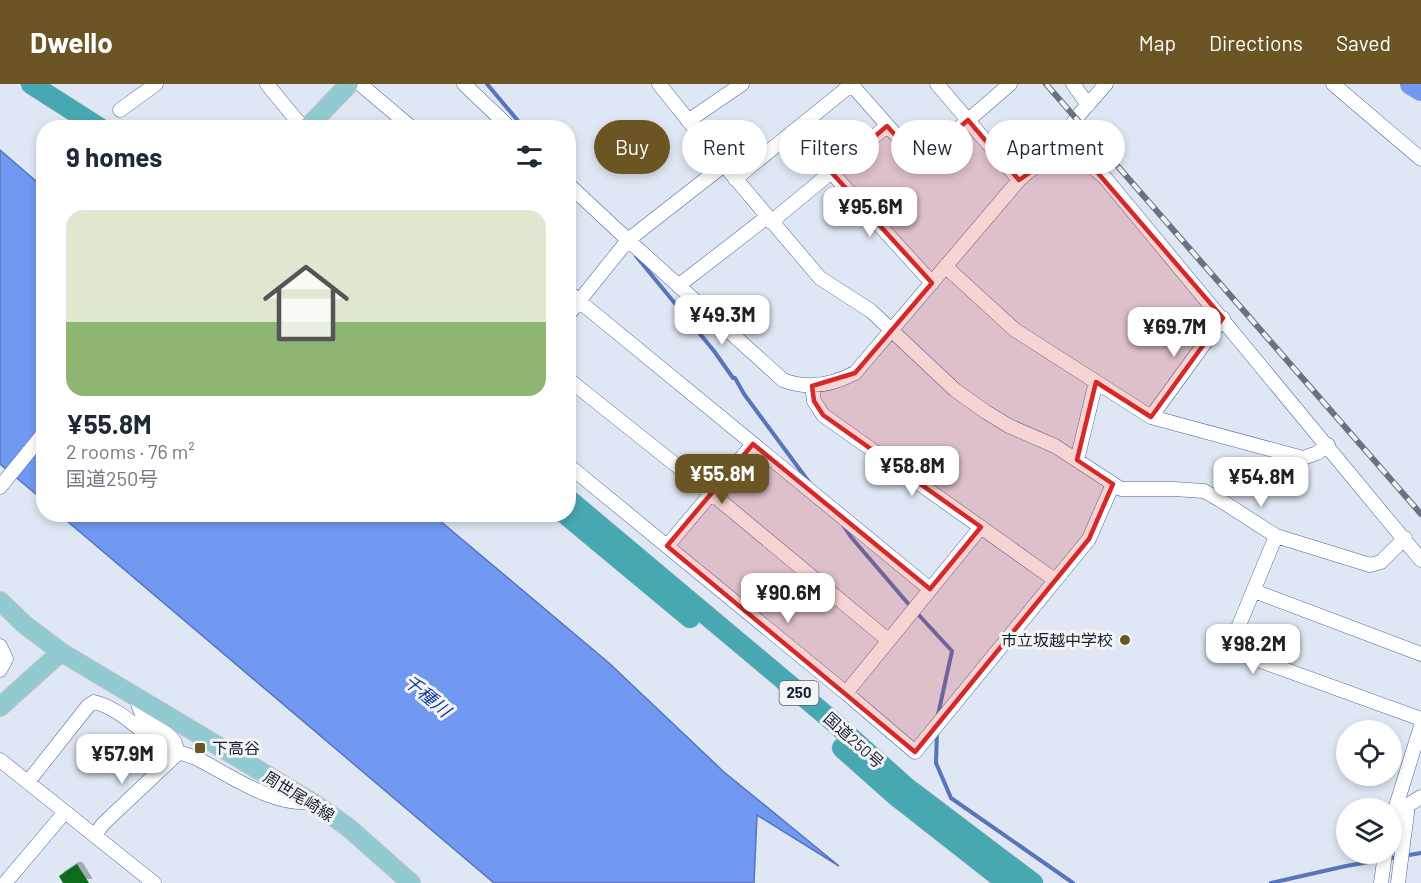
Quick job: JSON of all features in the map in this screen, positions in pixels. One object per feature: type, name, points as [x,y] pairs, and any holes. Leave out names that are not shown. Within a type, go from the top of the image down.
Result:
[{"type":"highway","points":[[31,84],[74,120]]},
{"type":"highway","points":[[31,84],[87,120]]},
{"type":"highway","name":"国道250号","points":[[576,506],[830,718],[906,787],[1033,883]]},
{"type":"highway","name":"国道250号","points":[[575,522],[817,725],[896,796],[1007,883]]},
{"type":"main road","points":[[313,120],[349,84]]},
{"type":"main road","name":"周世尾崎線","points":[[0,601],[25,625],[61,652],[312,802],[349,828],[411,883]]},
{"type":"main road","points":[[0,707],[61,652]]},
{"type":"street","points":[[120,110],[156,84]]},
{"type":"street","points":[[267,84],[298,120]]},
{"type":"street","points":[[360,84],[403,120]]},
{"type":"street","points":[[465,84],[502,120]]},
{"type":"street","points":[[660,84],[687,120]]},
{"type":"street","points":[[691,120],[742,84]]},
{"type":"street","points":[[735,179],[852,84],[891,130]]},
{"type":"street","points":[[937,84],[968,120],[1010,84]]},
{"type":"street","points":[[1073,84],[1088,105]]},
{"type":"street","points":[[1077,120],[1106,84]]},
{"type":"street","points":[[1333,84],[1421,159]]},
{"type":"street","points":[[879,133],[887,126]]},
{"type":"street","points":[[973,126],[1019,180]]},
{"type":"street","points":[[576,306],[628,240],[712,174]]},
{"type":"street","points":[[731,174],[820,278],[871,311],[955,390],[1009,426],[1055,446],[1121,489],[1204,491],[1276,536],[1370,565],[1381,562],[1405,538]]},
{"type":"street","points":[[678,286],[831,174]]},
{"type":"street","points":[[833,174],[932,283]]},
{"type":"street","points":[[576,191],[783,380],[795,385],[812,386],[839,381],[855,373],[1025,174]]},
{"type":"street","points":[[1101,174],[1418,555]]},
{"type":"street","points":[[946,267],[1015,330],[1151,417],[1303,458],[1317,453],[1328,445]]},
{"type":"street","points":[[576,299],[930,589]]},
{"type":"street","points":[[1151,417],[1222,318]]},
{"type":"street","points":[[1077,460],[1096,382]]},
{"type":"street","points":[[576,385],[888,640]]},
{"type":"street","points":[[812,386],[814,401],[823,415],[1055,580]]},
{"type":"street","points":[[0,487],[36,443]]},
{"type":"street","points":[[667,546],[753,444]]},
{"type":"street","points":[[576,472],[915,752],[1089,539],[1113,484]]},
{"type":"street","points":[[846,693],[981,527]]},
{"type":"street","points":[[1276,536],[1235,635],[1233,646],[1236,652],[1421,719]]},
{"type":"street","points":[[1254,591],[1421,654]]},
{"type":"street","points":[[0,645],[6,659],[0,670]]},
{"type":"street","points":[[95,835],[103,824],[175,756],[177,751],[176,743],[144,718],[136,697]]},
{"type":"street","points":[[28,782],[88,706],[94,702],[102,704],[134,724],[160,745],[199,759],[219,772],[281,800],[312,802]]},
{"type":"street","points":[[1399,798],[1421,726]]},
{"type":"street","points":[[0,760],[154,883]]},
{"type":"street","points":[[1398,883],[1408,805],[1421,797]]},
{"type":"street","points":[[5,883],[65,812]]},
{"type":"street","points":[[1381,883],[1384,864]]},
{"type":"highlighted area","points":[[968,120],[1019,180],[1048,160],[1072,158],[1091,165],[1223,318],[1151,417],[1096,382],[1077,460],[1113,484],[1089,539],[915,752],[667,546],[753,444],[930,589],[981,527],[823,415],[814,401],[812,386],[855,373],[932,283],[832,173],[887,126],[916,158],[928,155]]},
{"type":"water","points":[[0,150],[36,181],[36,494],[0,464]]},
{"type":"water","name":"千種川","points":[[68,522],[441,522],[609,663],[724,772],[839,866],[757,815],[754,883],[494,883]]},
{"type":"building","points":[[77,864],[89,883],[63,883],[59,876]]},
{"type":"waterway","points":[[487,84],[517,120]]},
{"type":"waterway","points":[[1411,84],[1421,90]]},
{"type":"waterway","points":[[636,256],[735,378],[744,394],[809,482]]},
{"type":"waterway","points":[[843,525],[911,607]]},
{"type":"waterway","points":[[916,612],[952,651],[938,715]]},
{"type":"waterway","points":[[937,731],[936,763],[951,798],[1073,883]]},
{"type":"waterway","points":[[1271,883],[1346,866],[1421,853]]},
{"type":"railway","points":[[1046,84],[1421,514]]},
{"type":"place","name":"市立坂越中学校","points":[[1125,640]]},
{"type":"place","name":"下高谷","points":[[200,748]]}]
